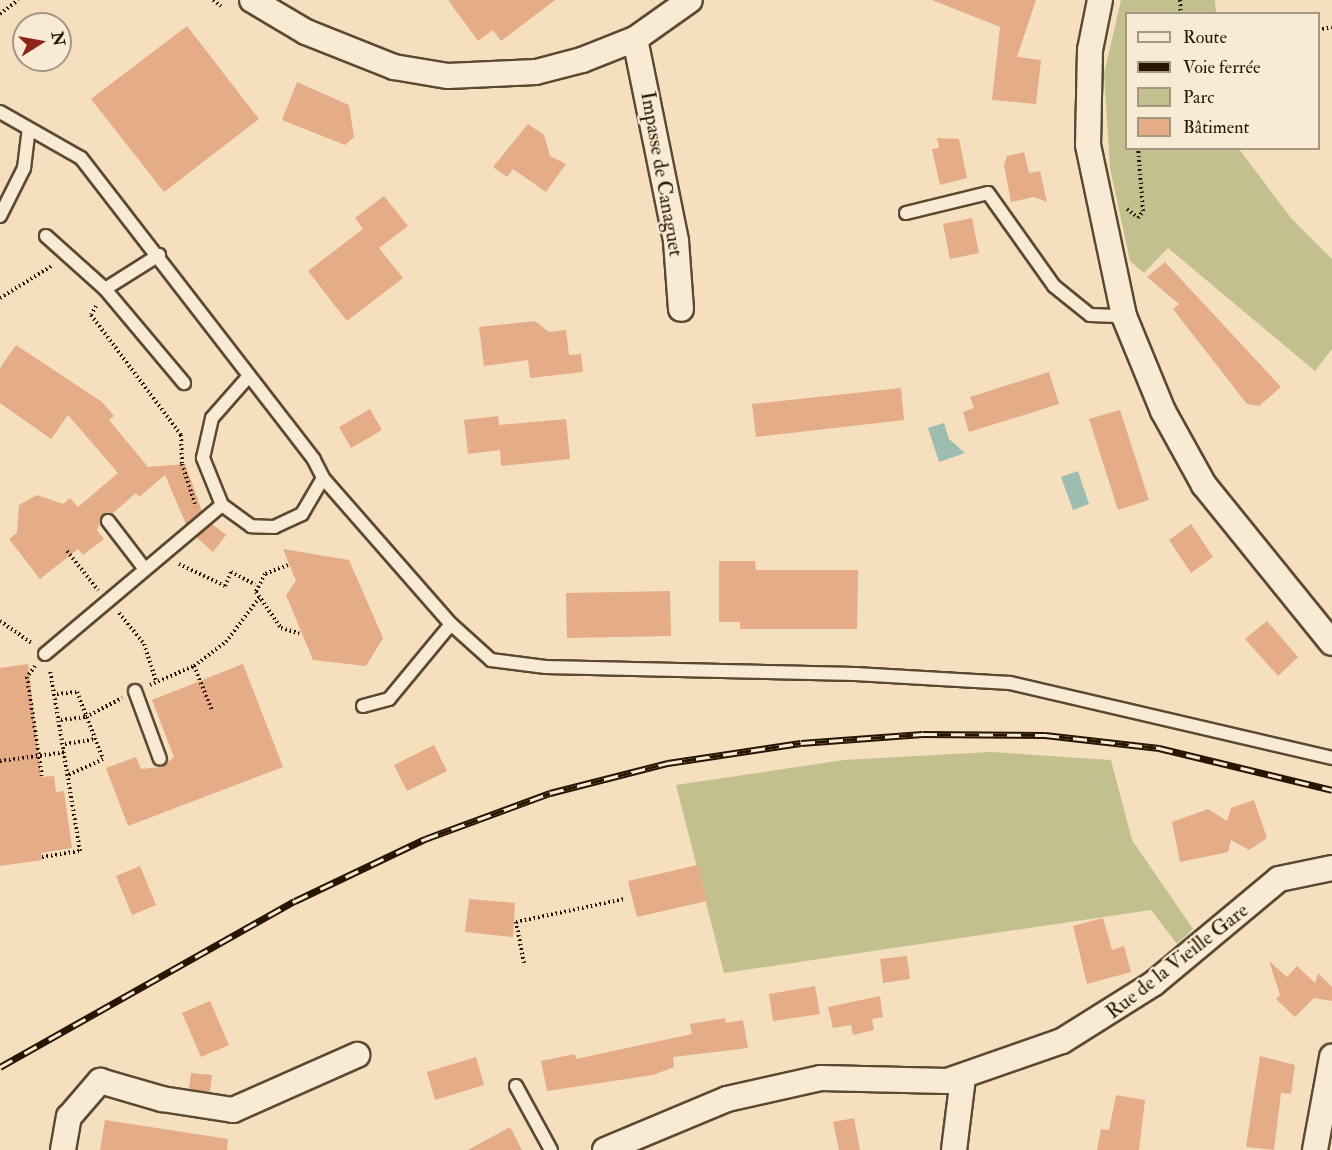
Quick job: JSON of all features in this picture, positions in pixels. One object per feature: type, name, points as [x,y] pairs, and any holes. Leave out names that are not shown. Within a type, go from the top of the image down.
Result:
[{"type":"street","points":[[252,0],[306,32],[383,63],[448,76],[536,72],[635,39],[690,0]]},
{"type":"street","points":[[1100,0],[1090,50],[1088,145],[1124,316],[1163,411],[1204,485],[1332,643]]},
{"type":"street","name":"Impasse de Canaguet","points":[[635,39],[676,242],[681,309]]},
{"type":"street","name":"Rue de la Vieille Gare","points":[[605,1150],[635,1143],[727,1099],[821,1078],[963,1078],[1062,1041],[1109,1015],[1279,879],[1332,868]]},
{"type":"street","points":[[63,1150],[69,1118],[100,1081],[162,1099],[233,1110],[357,1055]]},
{"type":"street","points":[[1315,1150],[1332,1057]]},
{"type":"street","points":[[954,1150],[963,1078]]},
{"type":"lane","points":[[0,112],[81,158],[159,255],[322,478],[451,624],[491,660],[523,666],[855,674],[1010,683],[1332,758]]},
{"type":"lane","points":[[0,216],[24,168],[29,130]]},
{"type":"lane","points":[[906,213],[988,193],[1054,286],[1090,315],[1124,316]]},
{"type":"lane","points":[[46,236],[105,289],[184,383]]},
{"type":"lane","points":[[105,289],[159,255]]},
{"type":"lane","points":[[248,377],[212,418],[206,437],[203,458],[222,505],[251,526],[274,527],[302,514],[322,478]]},
{"type":"lane","points":[[45,654],[144,568],[222,505]]},
{"type":"lane","points":[[108,521],[144,568]]},
{"type":"lane","points":[[363,706],[389,699],[451,624]]},
{"type":"lane","points":[[135,691],[160,759]]},
{"type":"lane","points":[[516,1086],[551,1150]]},
{"type":"path","points":[[0,14],[18,0]]},
{"type":"path","points":[[213,0],[221,6]]},
{"type":"path","points":[[1131,216],[1138,218],[1143,211],[1138,150]]},
{"type":"path","points":[[0,298],[68,256]]},
{"type":"path","points":[[105,289],[91,315],[181,435],[186,482],[204,519]]},
{"type":"path","points":[[167,549],[188,572],[194,567],[225,586],[231,572],[255,584],[259,598],[281,628],[299,633]]},
{"type":"path","points":[[255,584],[288,565]]},
{"type":"path","points":[[61,720],[86,717],[135,691],[194,666],[226,642],[259,598]]},
{"type":"path","points":[[0,621],[45,654],[57,694],[80,851],[42,857]]},
{"type":"path","points":[[42,776],[27,677],[45,654]]},
{"type":"path","points":[[194,666],[212,710]]},
{"type":"path","points":[[57,694],[77,692],[104,759],[69,775]]},
{"type":"path","points":[[65,744],[95,739]]},
{"type":"path","points":[[0,761],[66,752]]},
{"type":"path","points":[[524,963],[516,922],[624,899]]},
{"type":"green space","points":[[1121,0],[1215,0],[1216,12],[1125,12],[1125,150],[1240,150],[1291,218],[1332,259],[1332,349],[1315,371],[1168,248],[1144,273],[1130,261],[1110,168],[1104,74]]},
{"type":"green space","points":[[991,752],[1111,760],[1132,840],[1193,929],[1177,944],[1151,910],[724,973],[676,785],[844,760]]},
{"type":"shaded area","points":[[944,423],[949,439],[965,453],[939,462],[928,428]]},
{"type":"shaded area","points":[[1078,471],[1089,504],[1073,510],[1061,477]]},
{"type":"building","points":[[448,0],[555,0],[501,41],[493,30],[478,41]]},
{"type":"building","points":[[932,0],[1036,0],[1017,57],[1041,60],[1036,104],[992,100],[1000,27]]},
{"type":"building","points":[[187,26],[259,119],[164,192],[91,99]]},
{"type":"building","points":[[297,82],[349,105],[354,137],[345,145],[282,120]]},
{"type":"building","points":[[528,124],[544,135],[550,156],[566,164],[546,192],[513,169],[507,177],[493,167]]},
{"type":"building","points":[[937,138],[959,139],[967,178],[940,185],[932,149],[939,148]]},
{"type":"building","points":[[1024,152],[1029,173],[1040,171],[1047,202],[1034,197],[1011,202],[1004,165],[1007,156]]},
{"type":"building","points":[[384,196],[408,226],[379,248],[403,278],[347,321],[308,271],[363,229],[355,218]]},
{"type":"building","points":[[972,218],[979,253],[950,259],[943,224]]},
{"type":"building","points":[[1165,262],[1281,387],[1259,406],[1247,404],[1173,309],[1179,304],[1147,277]]},
{"type":"building","points":[[535,321],[549,332],[566,330],[569,355],[581,354],[583,372],[530,378],[528,360],[484,366],[479,327]]},
{"type":"building","points":[[16,345],[102,402],[114,416],[109,420],[148,467],[185,464],[202,511],[186,524],[165,475],[139,497],[136,493],[112,514],[103,515],[97,530],[104,539],[83,555],[78,549],[40,579],[9,539],[17,533],[19,505],[37,495],[63,504],[70,498],[78,507],[118,473],[68,415],[51,439],[0,403],[0,368]]},
{"type":"building","points":[[1049,372],[1059,404],[969,432],[963,412],[974,408],[970,397]]},
{"type":"building","points":[[901,388],[904,420],[756,437],[752,404]]},
{"type":"building","points":[[370,409],[382,430],[351,448],[339,427]]},
{"type":"building","points":[[1120,410],[1149,500],[1118,510],[1089,419]]},
{"type":"building","points":[[498,416],[499,425],[566,419],[570,459],[501,466],[500,450],[468,454],[464,420]]},
{"type":"building","points":[[212,524],[226,535],[213,552],[196,537]]},
{"type":"building","points":[[1191,524],[1213,557],[1191,573],[1169,540]]},
{"type":"building","points":[[283,549],[349,560],[383,638],[366,666],[313,660],[286,595],[296,581]]},
{"type":"building","points":[[719,561],[755,561],[756,570],[858,570],[857,629],[740,629],[740,622],[719,622]]},
{"type":"building","points":[[670,591],[671,636],[567,638],[566,593]]},
{"type":"building","points":[[1267,621],[1298,657],[1278,676],[1245,639]]},
{"type":"building","points":[[28,664],[41,777],[54,776],[56,792],[64,791],[72,848],[41,853],[42,860],[0,866],[0,668]]},
{"type":"building","points":[[243,664],[283,767],[128,826],[106,768],[136,757],[141,769],[162,767],[174,757],[152,700]]},
{"type":"building","points":[[434,745],[447,771],[407,791],[394,765]]},
{"type":"building","points":[[1254,800],[1267,838],[1249,850],[1231,840],[1228,852],[1180,862],[1172,822],[1208,809],[1227,821],[1231,808]]},
{"type":"building","points":[[698,865],[707,901],[637,917],[628,881]]},
{"type":"building","points":[[140,866],[156,905],[132,915],[116,876]]},
{"type":"building","points":[[469,899],[515,903],[513,937],[465,932]]},
{"type":"building","points":[[1103,918],[1112,950],[1124,946],[1131,972],[1087,984],[1073,926]]},
{"type":"building","points":[[907,956],[910,979],[883,983],[880,959]]},
{"type":"building","points":[[1269,961],[1287,977],[1297,966],[1315,983],[1318,973],[1332,987],[1332,1001],[1314,998],[1295,1017],[1276,999],[1280,995]]},
{"type":"building","points":[[815,986],[820,1014],[773,1021],[769,994]]},
{"type":"building","points":[[880,996],[883,1017],[872,1019],[874,1030],[853,1035],[851,1025],[833,1028],[828,1007]]},
{"type":"building","points":[[210,1001],[229,1045],[201,1057],[182,1013]]},
{"type":"building","points":[[725,1018],[726,1023],[743,1020],[748,1048],[673,1057],[674,1067],[653,1075],[547,1091],[541,1061],[575,1054],[576,1059],[692,1034],[690,1024]]},
{"type":"building","points":[[1260,1056],[1295,1065],[1291,1094],[1281,1093],[1274,1150],[1246,1147]]},
{"type":"building","points":[[476,1057],[484,1085],[435,1100],[427,1072]]},
{"type":"building","points":[[191,1073],[212,1075],[210,1092],[189,1089]]},
{"type":"building","points":[[1116,1095],[1145,1100],[1139,1150],[1097,1150],[1101,1129],[1109,1130]]},
{"type":"building","points":[[854,1118],[860,1150],[839,1150],[833,1122]]},
{"type":"building","points":[[105,1120],[228,1139],[227,1150],[100,1150]]},
{"type":"building","points":[[510,1127],[522,1150],[468,1150]]},
{"type":"railway","points":[[0,1067],[295,901],[425,839],[550,793],[668,763],[801,743],[923,734],[1045,735],[1159,748],[1332,790]]}]
